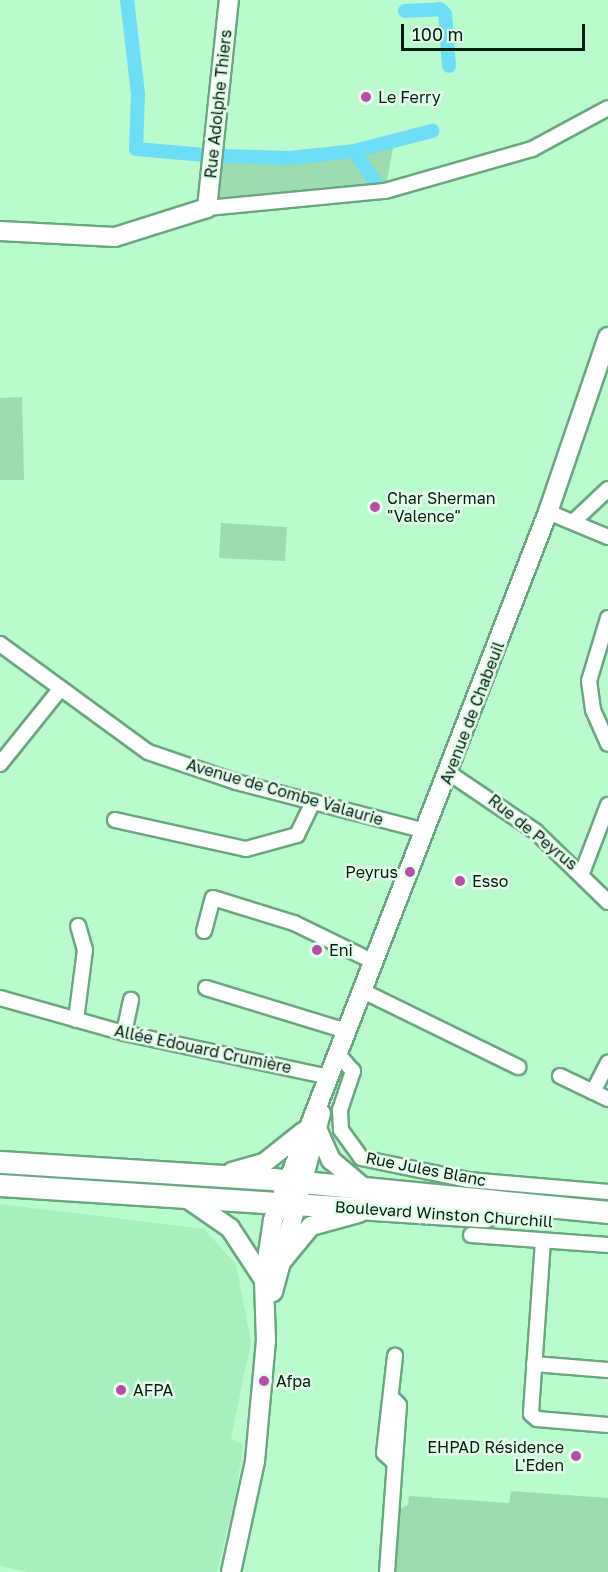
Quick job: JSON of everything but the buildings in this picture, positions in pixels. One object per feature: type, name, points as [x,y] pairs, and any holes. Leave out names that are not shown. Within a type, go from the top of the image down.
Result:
[{"type":"main road","name":"Rue Adolphe Thiers","points":[[207,208],[229,0]]},
{"type":"main road","points":[[0,231],[115,237],[207,208]]},
{"type":"main road","name":"Avenue de Chabeuil","points":[[266,1341],[264,1280],[328,1082],[548,512],[608,337]]},
{"type":"main road","points":[[312,1130],[331,1160],[364,1188]]},
{"type":"main road","name":"Avenue de Chabeuil","points":[[215,1176],[252,1168],[312,1130]]},
{"type":"main road","name":"Boulevard Winston Churchill","points":[[0,1162],[215,1176],[299,1174],[364,1188],[608,1212]]},
{"type":"main road","name":"Boulevard Winston Churchill","points":[[0,1185],[608,1224]]},
{"type":"main road","points":[[185,1197],[230,1228],[264,1280]]},
{"type":"main road","name":"Avenue de Chabeuil","points":[[231,1572],[255,1461],[266,1341],[288,1204]]},
{"type":"main road","points":[[277,1267],[311,1226],[330,1218],[385,1211]]},
{"type":"street","points":[[207,208],[385,191],[532,149],[607,110]]},
{"type":"street","points":[[573,522],[608,489]]},
{"type":"street","points":[[548,512],[608,537]]},
{"type":"street","points":[[608,618],[589,681],[593,710],[608,744]]},
{"type":"street","name":"Avenue de Combe Valaurie","points":[[0,644],[148,752],[313,802],[426,831]]},
{"type":"street","points":[[0,765],[61,687]]},
{"type":"street","name":"Rue de Peyrus","points":[[449,773],[496,800],[582,873],[608,902]]},
{"type":"street","points":[[115,820],[246,849],[297,835],[313,802]]},
{"type":"street","points":[[582,873],[608,805]]},
{"type":"street","points":[[204,931],[213,898],[294,923],[375,962]]},
{"type":"street","points":[[76,1020],[85,950],[78,926]]},
{"type":"street","points":[[206,988],[347,1031]]},
{"type":"street","points":[[363,992],[518,1067]]},
{"type":"street","name":"Allée Edouard Crumière","points":[[0,998],[123,1033],[328,1082]]},
{"type":"street","points":[[123,1033],[131,1000]]},
{"type":"street","name":"Rue Jules Blanc","points":[[338,1054],[353,1071],[340,1110],[341,1130],[361,1158],[468,1180],[608,1192]]},
{"type":"street","points":[[593,1092],[608,1063]]},
{"type":"street","points":[[560,1076],[608,1099]]},
{"type":"street","points":[[471,1235],[608,1245]]},
{"type":"street","points":[[543,1241],[531,1413],[537,1419],[608,1425]]},
{"type":"street","points":[[387,1572],[399,1404],[391,1397],[395,1356]]},
{"type":"street","points":[[534,1364],[608,1370]]},
{"type":"shaded area","points":[[395,138],[385,191],[207,208],[220,156],[289,158],[354,151]]},
{"type":"shaded area","points":[[22,397],[24,480],[0,480],[0,398]]},
{"type":"shaded area","points":[[221,523],[287,527],[285,561],[219,558]]},
{"type":"shaded area","name":"AFPA","points":[[0,1204],[204,1229],[236,1264],[251,1342],[231,1438],[243,1445],[235,1499],[217,1572],[29,1572],[0,1566]]},
{"type":"shaded area","points":[[511,1491],[608,1498],[608,1572],[396,1572],[400,1509],[408,1505],[409,1496],[509,1503]]},
{"type":"waterway","points":[[127,0],[138,94],[136,149],[205,155]]},
{"type":"waterway","points":[[405,11],[440,9],[445,14],[449,66]]},
{"type":"waterway","points":[[220,156],[289,158],[354,151],[432,131]]},
{"type":"waterway","points":[[354,151],[379,187]]},
{"type":"place","name":"Le Ferry","points":[[366,97]]},
{"type":"place","name":"Char Sherman \"Valence\"","points":[[375,507]]},
{"type":"place","name":"Peyrus","points":[[410,872]]},
{"type":"place","name":"Esso","points":[[460,881]]},
{"type":"place","name":"Eni","points":[[317,950]]},
{"type":"place","name":"Afpa","points":[[264,1381]]},
{"type":"place","name":"AFPA","points":[[121,1390]]},
{"type":"place","name":"EHPAD Résidence L'Eden","points":[[576,1456]]}]
